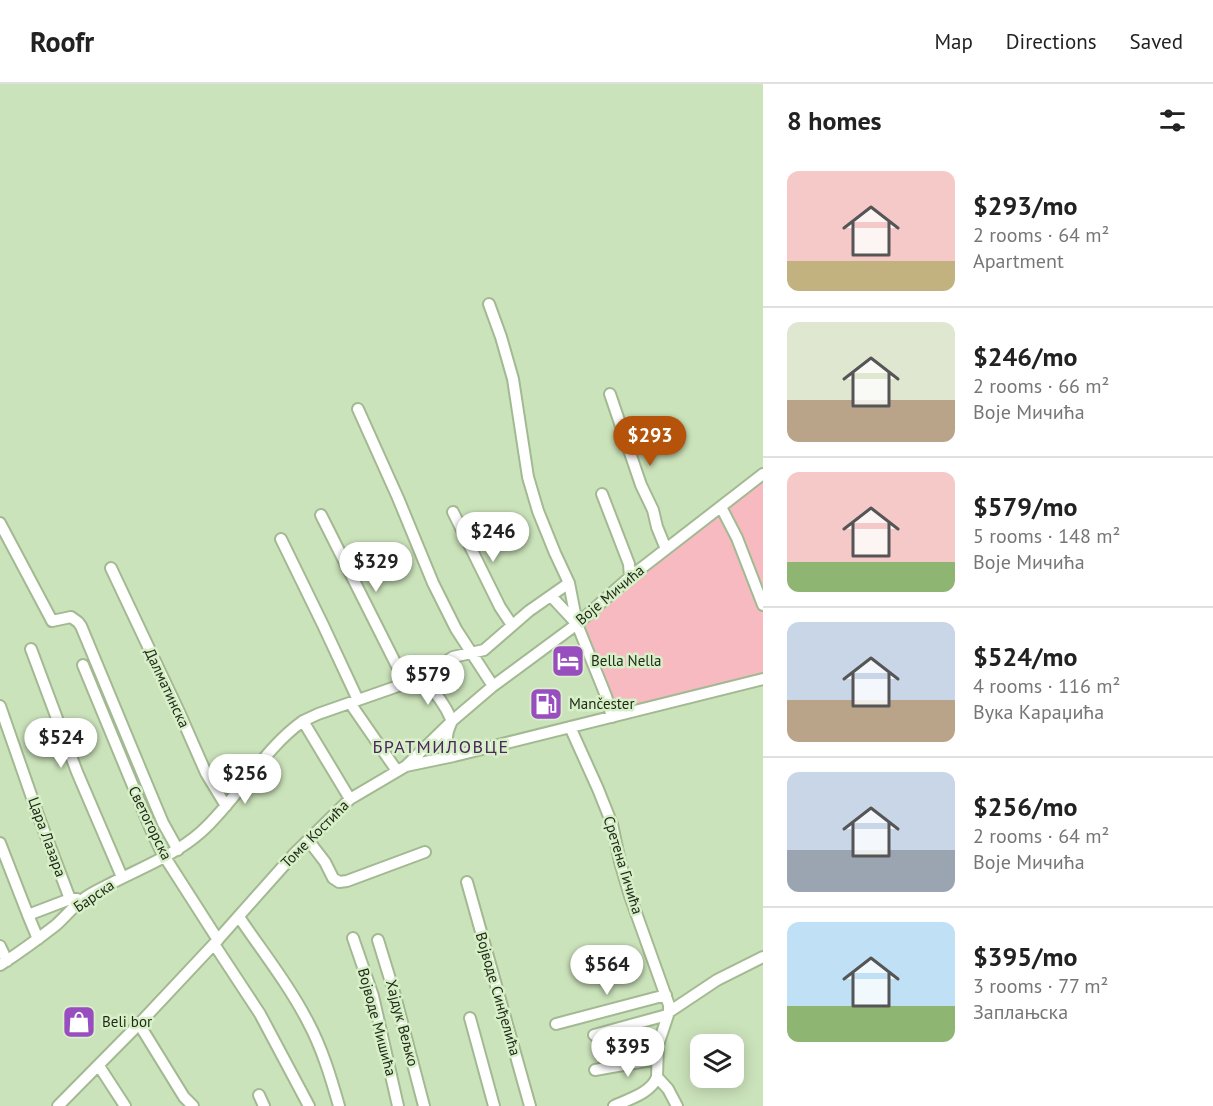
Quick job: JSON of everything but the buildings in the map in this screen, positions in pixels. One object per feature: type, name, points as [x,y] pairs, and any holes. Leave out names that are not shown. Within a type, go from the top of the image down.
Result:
[{"type":"street","points":[[489,304],[513,379],[528,477],[555,553],[569,583],[577,624],[612,717]]},
{"type":"street","points":[[610,394],[666,549]]},
{"type":"street","points":[[358,409],[433,583],[456,629],[493,686]]},
{"type":"street","name":"Воје Мичића","points":[[401,769],[493,686],[577,624],[630,577],[763,474]]},
{"type":"street","points":[[602,494],[629,564],[630,577]]},
{"type":"street","points":[[721,507],[737,538],[763,605]]},
{"type":"street","points":[[453,512],[500,607],[512,625]]},
{"type":"street","points":[[321,515],[406,684]]},
{"type":"street","points":[[0,523],[51,620],[70,617],[81,626],[163,823],[178,850]]},
{"type":"street","points":[[280,539],[354,702],[401,769]]},
{"type":"street","name":"Далматинска","points":[[111,568],[206,773],[226,806]]},
{"type":"street","points":[[165,856],[178,850],[201,832],[226,806],[270,750],[303,721],[421,678],[453,657],[484,650],[529,611],[569,583]]},
{"type":"street","points":[[551,596],[577,624]]},
{"type":"street","points":[[31,649],[77,772],[122,878]]},
{"type":"street","name":"Светогорска","points":[[83,665],[152,832],[260,1014],[309,1106]]},
{"type":"street","points":[[421,678],[434,690],[448,710],[452,721],[447,732],[447,741],[454,756]]},
{"type":"street","name":"Томе Костића","points":[[61,1105],[140,1024],[308,840],[350,799],[401,769],[763,678]]},
{"type":"street","name":"Цара Лазара","points":[[0,706],[70,899]]},
{"type":"street","points":[[303,721],[350,799]]},
{"type":"street","name":"Сретена Гичића","points":[[570,727],[612,824],[630,896],[666,995],[668,1014],[658,1045],[657,1077]]},
{"type":"street","points":[[308,840],[325,862],[333,878],[339,882],[425,852]]},
{"type":"street","points":[[0,843],[38,939]]},
{"type":"street","name":"Барска","points":[[3,963],[38,939],[82,900],[165,856]]},
{"type":"street","name":"Војводе Синђелића","points":[[466,882],[530,1106]]},
{"type":"street","points":[[28,915],[70,899],[82,900]]},
{"type":"street","points":[[239,917],[308,1021],[339,1106]]},
{"type":"street","name":"Војводе Мишића","points":[[353,938],[376,1005],[398,1106]]},
{"type":"street","name":"Хајдук Вељко","points":[[378,940],[424,1106]]},
{"type":"street","points":[[0,946],[3,963]]},
{"type":"street","points":[[594,1035],[668,1014],[717,980],[763,957]]},
{"type":"street","points":[[556,1024],[666,995]]},
{"type":"street","points":[[470,1018],[494,1106]]},
{"type":"street","points":[[140,1024],[184,1097],[193,1106]]},
{"type":"street","points":[[595,1071],[657,1059]]},
{"type":"street","points":[[99,1066],[125,1106]]},
{"type":"street","points":[[614,1106],[646,1090],[653,1085],[657,1077],[668,1089],[677,1106]]},
{"type":"street","points":[[259,1095],[264,1106]]},
{"type":"shaded area","points":[[763,474],[763,679],[612,717],[577,624]]},
{"type":"place","name":"Bella Nella","points":[[568,661]]},
{"type":"place","name":"Mančester","points":[[546,704]]},
{"type":"place","name":"Beli bor","points":[[79,1022]]},
{"type":"district","name":"БРАТМИЛОВЦЕ","points":[[441,747]]}]
